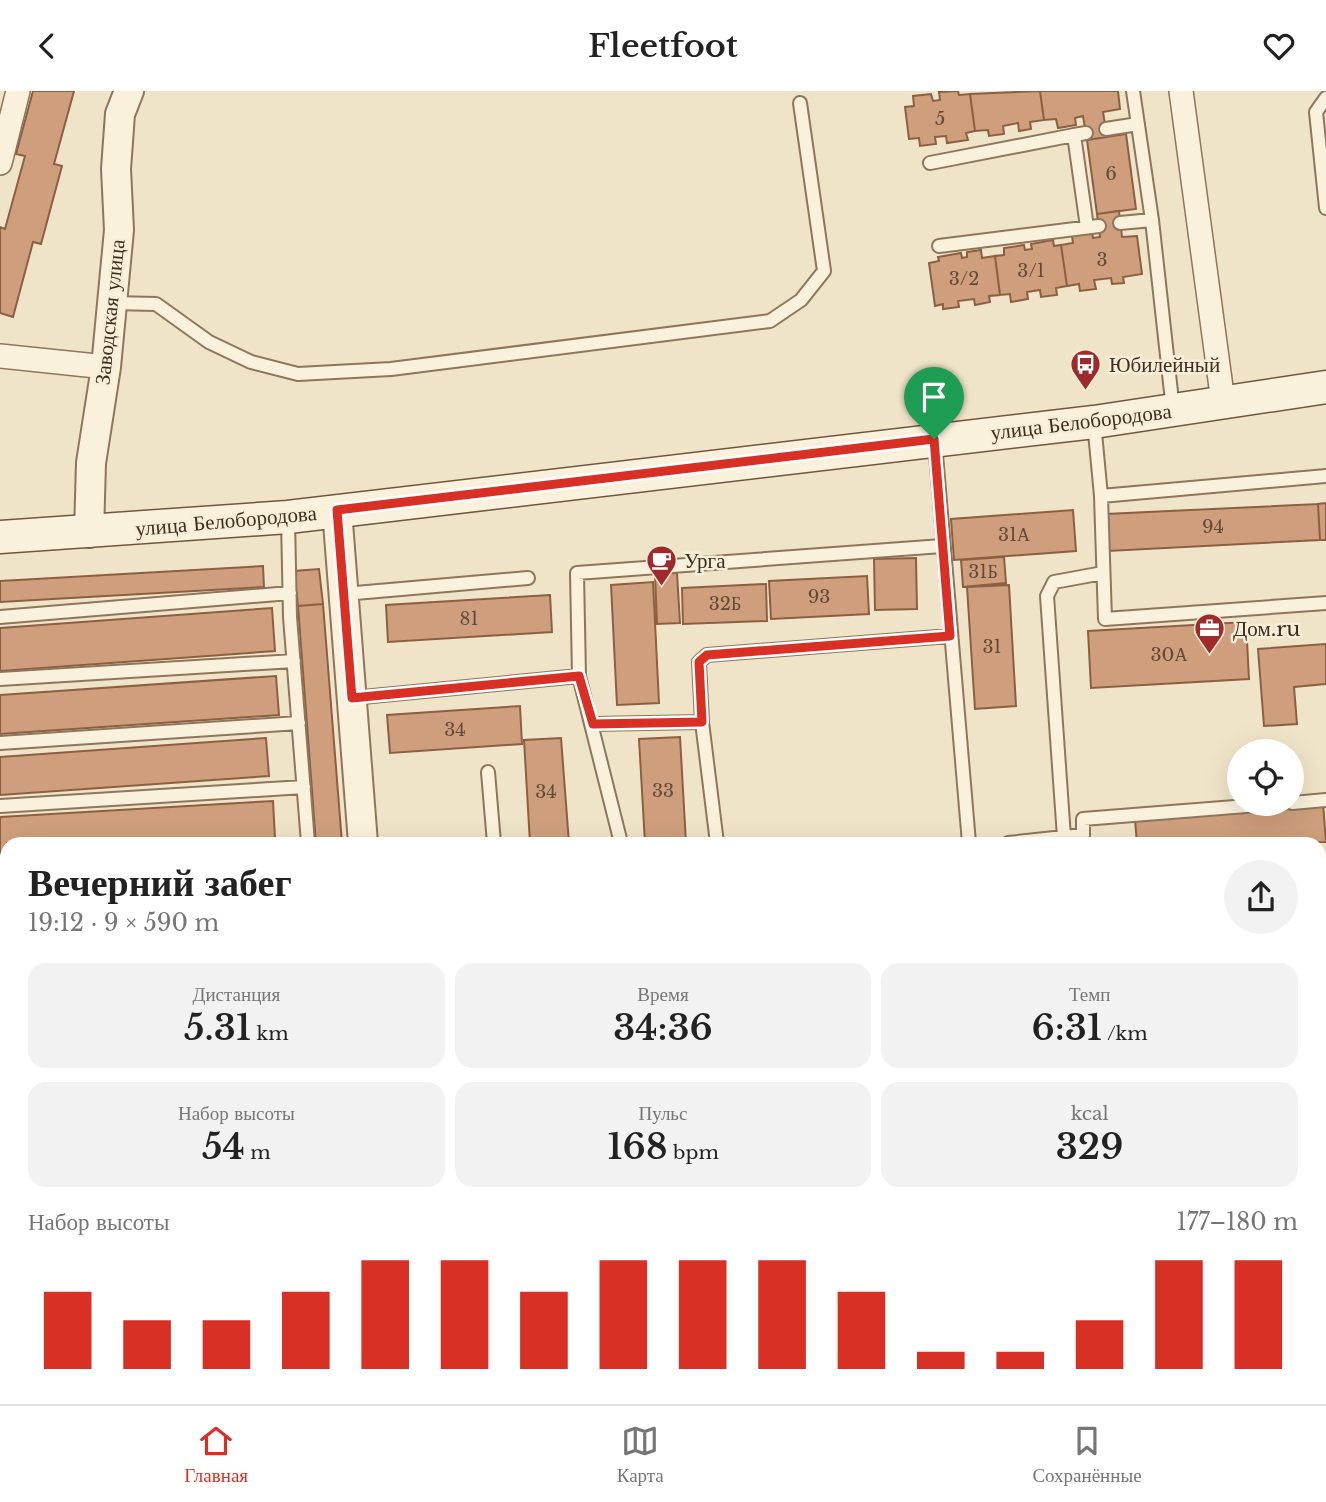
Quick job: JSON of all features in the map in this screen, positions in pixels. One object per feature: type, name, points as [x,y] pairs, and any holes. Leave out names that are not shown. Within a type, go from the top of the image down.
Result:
[{"type":"main road","name":"улица Белобородова","points":[[0,537],[89,533],[288,517],[1094,422],[1326,387]]},
{"type":"street","points":[[0,163],[18,91]]},
{"type":"street","name":"Заводская улица","points":[[89,533],[90,463],[106,367],[110,303],[120,230],[116,169],[120,114],[129,91]]},
{"type":"street","points":[[1181,91],[1223,403]]},
{"type":"street","points":[[0,356],[106,367]]},
{"type":"street","points":[[337,510],[363,837]]},
{"type":"lane","points":[[1133,91],[1152,220],[1173,411]]},
{"type":"lane","points":[[1326,98],[1316,111],[1322,139],[1326,208]]},
{"type":"lane","points":[[110,303],[156,304],[209,342],[251,362],[298,374],[391,369],[771,321],[801,300],[824,271],[800,103]]},
{"type":"lane","points":[[1106,129],[1138,124]]},
{"type":"lane","points":[[930,163],[1080,134],[1093,226],[939,246]]},
{"type":"lane","points":[[1120,223],[1152,220]]},
{"type":"lane","points":[[1094,422],[1101,496],[1105,619],[1326,603]]},
{"type":"lane","points":[[934,439],[968,837]]},
{"type":"lane","points":[[1101,496],[1326,476]]},
{"type":"lane","points":[[288,517],[294,661],[308,837]]},
{"type":"lane","points":[[620,837],[579,676],[576,573],[942,546]]},
{"type":"lane","points":[[1103,573],[1054,582],[1047,596],[1064,837],[1083,835],[1083,819],[1227,808]]},
{"type":"lane","points":[[344,594],[528,577]]},
{"type":"lane","points":[[0,617],[290,593]]},
{"type":"lane","points":[[716,837],[702,722],[699,662],[707,655],[950,636]]},
{"type":"lane","points":[[0,679],[294,661]]},
{"type":"lane","points":[[352,698],[579,676]]},
{"type":"lane","points":[[593,724],[702,722]]},
{"type":"lane","points":[[0,743],[299,723]]},
{"type":"lane","points":[[488,772],[493,837]]},
{"type":"lane","points":[[0,806],[304,787]]},
{"type":"lane","points":[[1304,802],[1326,800]]},
{"type":"building","points":[[33,91],[74,91],[54,164],[62,166],[41,244],[33,242],[13,317],[0,313],[0,227],[5,229],[25,156],[16,154]]},
{"type":"building","points":[[958,91],[959,95],[970,94],[975,131],[966,133],[968,140],[947,143],[946,136],[935,137],[936,144],[920,146],[919,138],[909,139],[905,107],[914,106],[913,96],[931,94],[933,101],[940,100],[939,92]]},
{"type":"building","points":[[1040,91],[1118,91],[1120,109],[1103,112],[1107,137],[1087,140],[1083,116],[1075,118],[1076,125],[1058,128],[1056,119],[1044,120]]},
{"type":"building","points":[[1040,91],[1044,120],[1030,122],[1031,129],[1019,131],[1018,123],[1003,126],[1004,134],[989,136],[988,130],[975,131],[970,94]]},
{"type":"building","points":[[1126,134],[1136,209],[1097,214],[1087,140]]},
{"type":"building","points":[[1119,211],[1122,237],[1137,236],[1142,274],[1123,277],[1124,283],[1112,284],[1111,278],[1094,280],[1096,289],[1080,291],[1079,284],[1067,286],[1061,245],[1073,243],[1072,236],[1092,233],[1093,238],[1100,237],[1097,214]]},
{"type":"building","points":[[1053,240],[1054,246],[1061,245],[1067,286],[1056,288],[1057,295],[1041,297],[1040,290],[1027,292],[1028,299],[1011,302],[1010,294],[1000,295],[995,256],[1004,255],[1004,248],[1024,245],[1025,250],[1032,249],[1031,244]]},
{"type":"building","points":[[981,250],[982,258],[995,256],[1000,295],[989,296],[990,302],[975,305],[974,299],[958,301],[959,307],[943,309],[943,304],[935,306],[929,263],[939,261],[938,257],[961,253],[962,258],[967,257],[967,252]]},
{"type":"building","points":[[1326,503],[1326,540],[1320,540],[1318,504]]},
{"type":"building","points":[[1318,504],[1320,540],[1108,551],[1106,514]]},
{"type":"building","points":[[1073,510],[1076,551],[954,560],[951,519]]},
{"type":"building","points":[[1004,557],[1006,583],[963,587],[961,560]]},
{"type":"building","points":[[916,558],[917,609],[875,610],[874,559]]},
{"type":"building","points":[[263,566],[264,587],[0,602],[0,581]]},
{"type":"building","points":[[319,569],[323,604],[298,606],[294,571]]},
{"type":"building","points":[[677,573],[680,623],[657,624],[655,574]]},
{"type":"building","points":[[867,576],[869,614],[771,619],[769,581]]},
{"type":"building","points":[[653,582],[659,703],[617,705],[611,585]]},
{"type":"building","points":[[766,584],[767,621],[683,624],[682,588]]},
{"type":"building","points":[[1009,585],[1016,706],[975,709],[967,587]]},
{"type":"building","points":[[550,595],[552,632],[388,642],[386,605]]},
{"type":"building","points":[[323,604],[342,837],[316,837],[298,606]]},
{"type":"building","points":[[272,608],[275,651],[0,671],[0,628]]},
{"type":"building","points":[[1246,622],[1249,679],[1091,688],[1088,631]]},
{"type":"building","points":[[1326,644],[1326,684],[1294,687],[1297,724],[1264,726],[1258,649]]},
{"type":"building","points":[[276,676],[279,715],[0,734],[0,695]]},
{"type":"building","points":[[520,706],[522,744],[390,753],[387,715]]},
{"type":"building","points":[[680,737],[686,837],[645,837],[639,739]]},
{"type":"building","points":[[266,738],[269,776],[0,795],[0,757]]},
{"type":"building","points":[[561,738],[569,837],[530,837],[524,740]]},
{"type":"building","points":[[273,801],[275,837],[0,837],[0,817]]},
{"type":"building","points":[[1323,803],[1326,837],[1136,837],[1135,820],[1227,812],[1227,816],[1304,816],[1304,805]]},
{"type":"place","name":"Юбилейный","points":[[1086,392]]},
{"type":"place","name":"Урга","points":[[661,588]]},
{"type":"place","name":"Дом.ru","points":[[1210,656]]},
{"type":"route","points":[[934,439],[950,636],[707,655],[699,662],[702,722],[593,724],[579,676],[352,698],[337,510],[934,439]]}]
